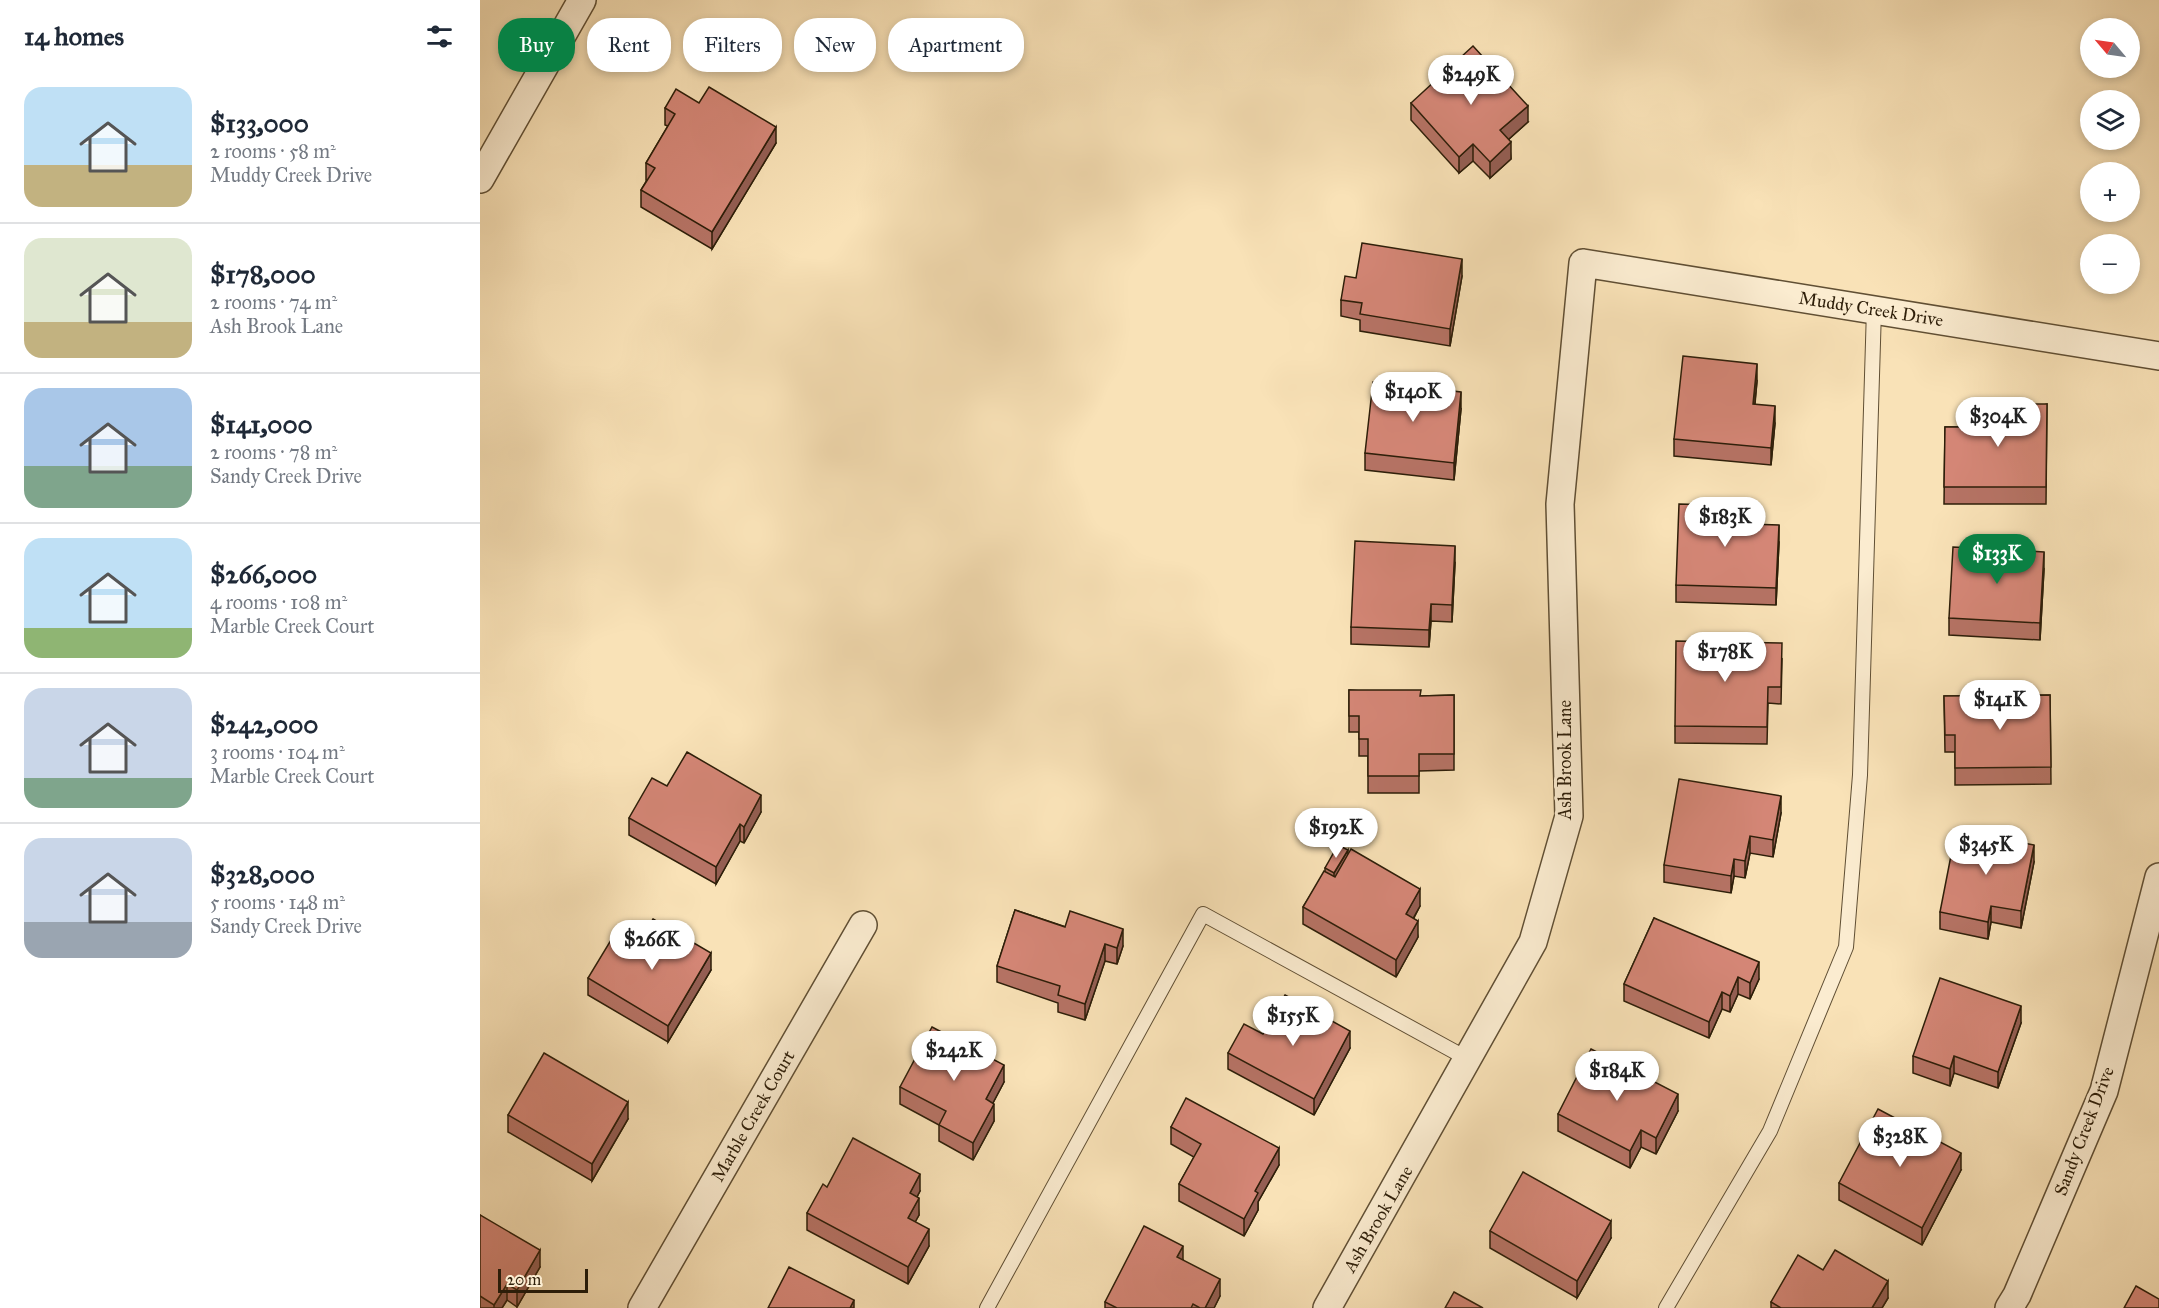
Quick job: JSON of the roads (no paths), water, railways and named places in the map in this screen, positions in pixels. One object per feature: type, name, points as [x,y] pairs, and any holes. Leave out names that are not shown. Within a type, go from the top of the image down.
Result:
[{"type":"street","points":[[480,179],[582,0]]},
{"type":"street","name":"Muddy Creek Drive","points":[[1583,263],[2159,356]]},
{"type":"street","name":"Ash Brook Lane","points":[[1327,1308],[1533,942],[1569,816],[1560,504],[1583,263]]},
{"type":"street","name":"Sandy Creek Drive","points":[[2009,1308],[2017,1295],[2104,1091],[2159,877]]},
{"type":"street","name":"Marble Creek Court","points":[[642,1308],[863,924]]},
{"type":"lane","points":[[1666,1308],[1770,1131],[1846,947],[1860,775],[1874,309]]},
{"type":"lane","points":[[987,1308],[1203,914],[1468,1059]]}]
